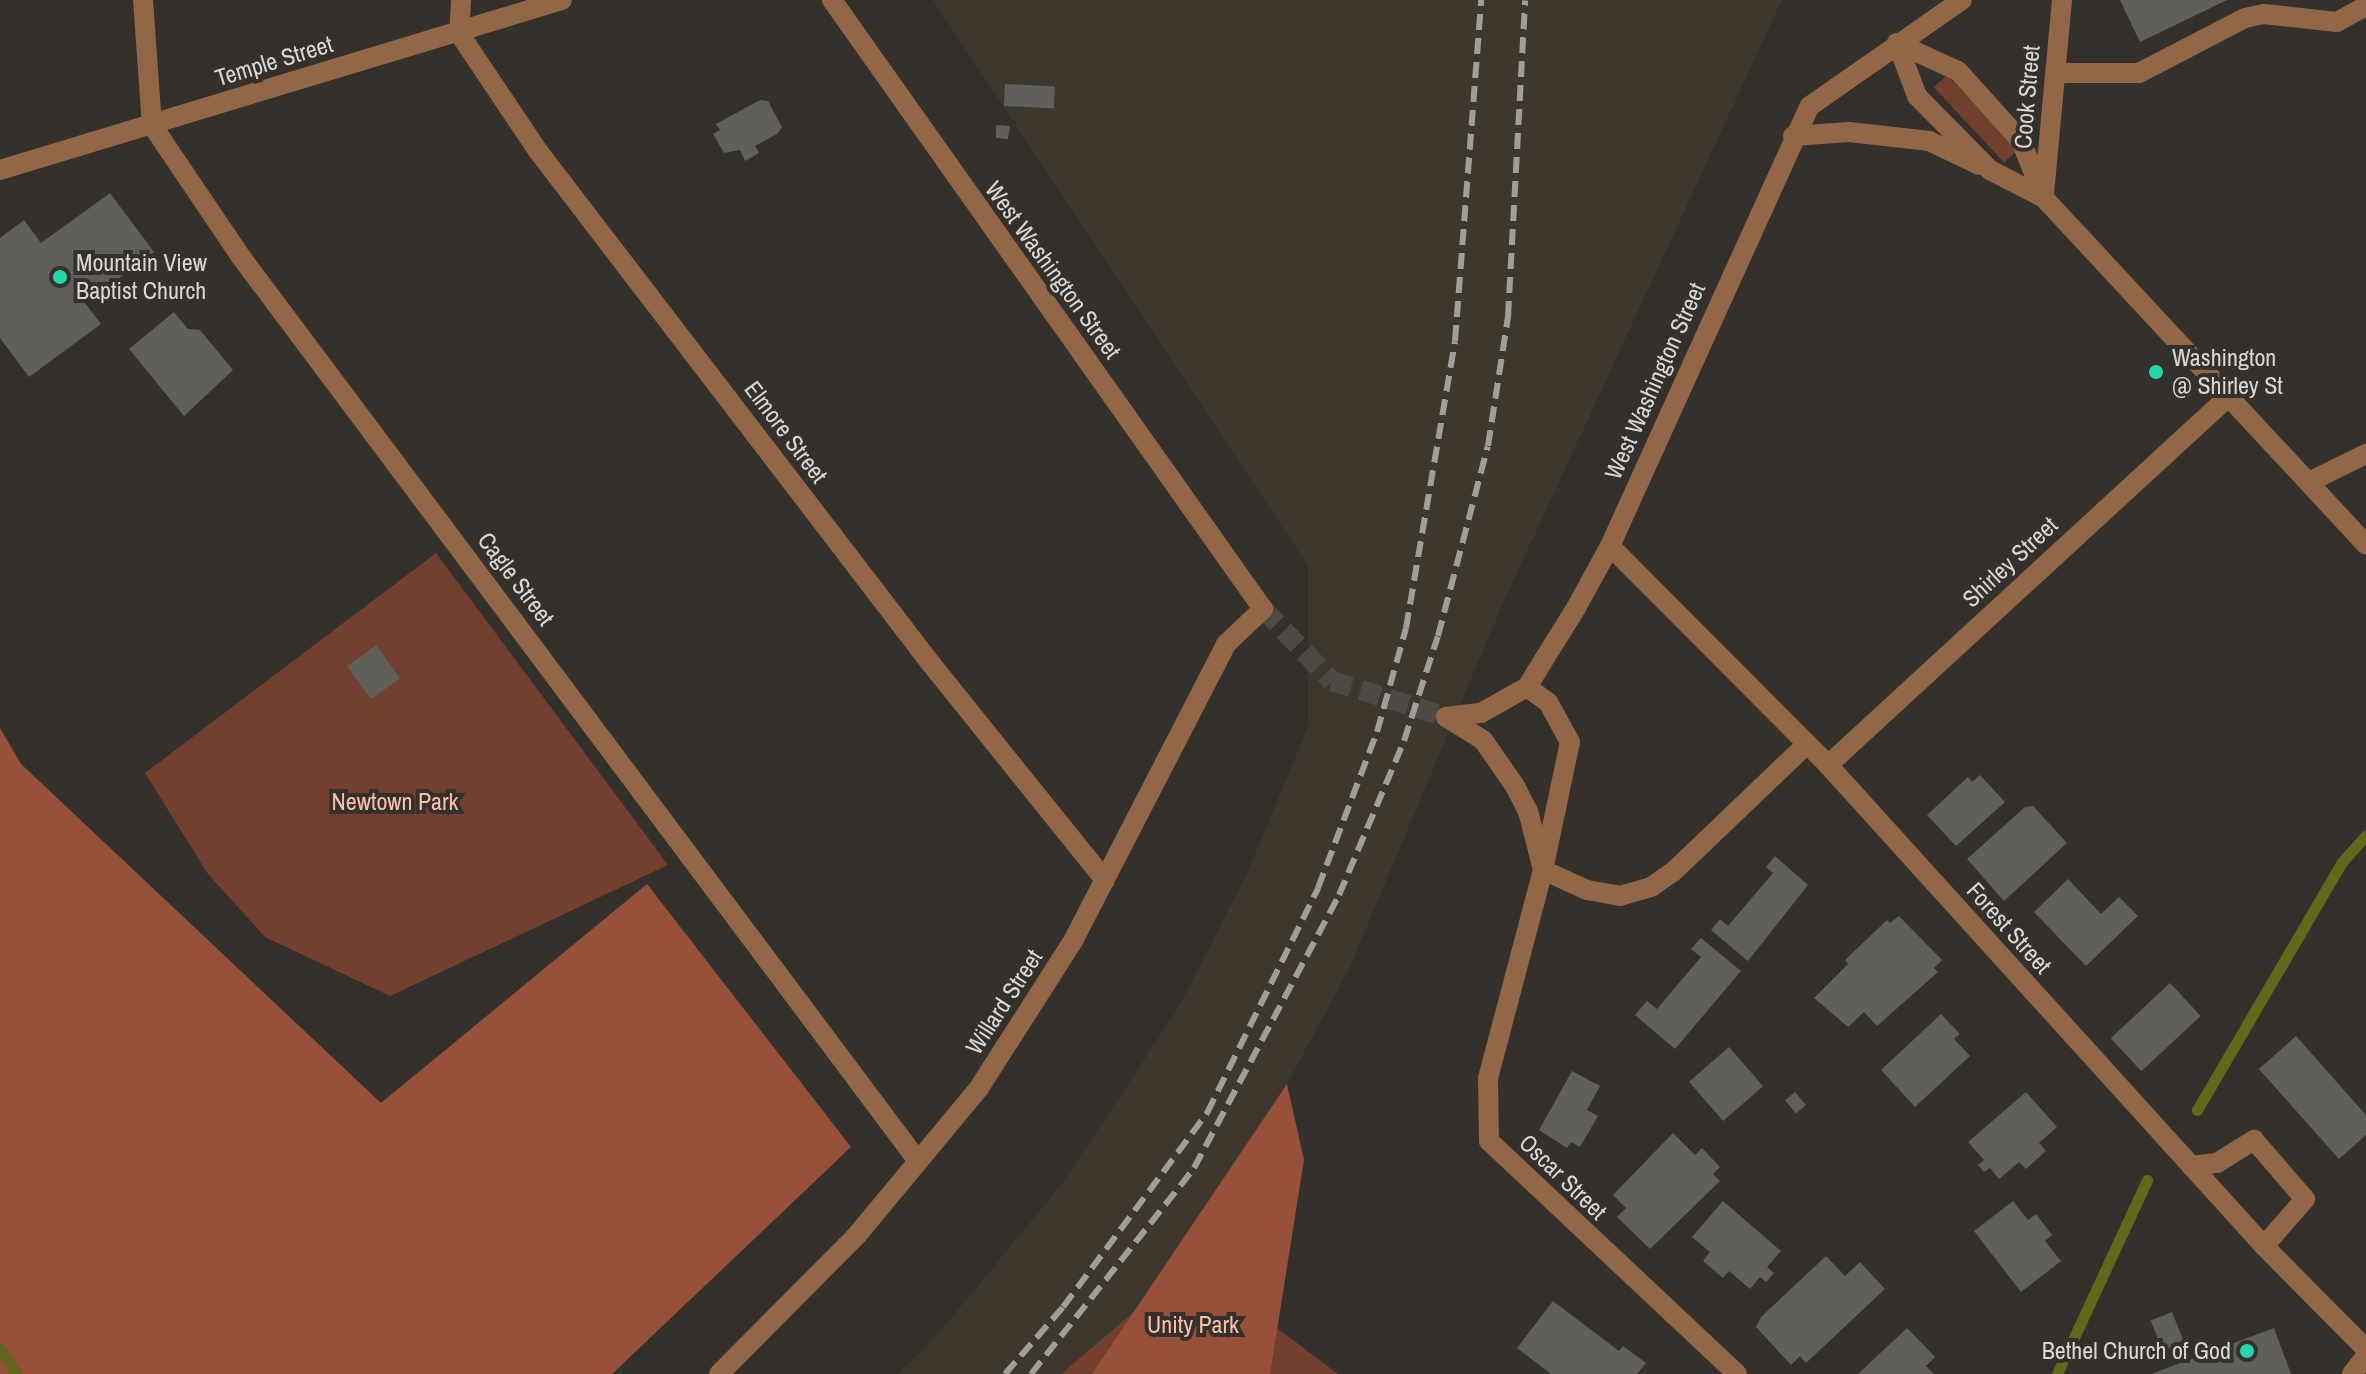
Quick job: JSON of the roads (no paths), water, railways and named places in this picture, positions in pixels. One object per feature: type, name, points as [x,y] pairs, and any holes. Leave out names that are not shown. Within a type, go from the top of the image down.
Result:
[{"type":"street","name":"Cagle Street","points":[[143,0],[152,125],[241,257],[918,1161]]},
{"type":"street","points":[[459,33],[461,0]]},
{"type":"street","name":"Temple Street","points":[[0,170],[562,0]]},
{"type":"street","name":"West Washington Street","points":[[832,0],[1263,609]]},
{"type":"street","name":"West Washington Street","points":[[1527,687],[1610,546],[1793,136],[1810,106],[1962,0]]},
{"type":"street","name":"Cook Street","points":[[2044,198],[2062,0]]},
{"type":"street","points":[[2056,73],[2139,73],[2245,18],[2264,14],[2337,22],[2366,6]]},
{"type":"street","name":"Elmore Street","points":[[459,33],[557,176],[932,665],[1105,880]]},
{"type":"street","points":[[1897,43],[1917,96],[1990,170]]},
{"type":"street","points":[[1897,43],[1958,71],[2021,141],[2044,198]]},
{"type":"street","points":[[1793,136],[1849,132],[1929,141],[2044,198],[2366,545]]},
{"type":"street","name":"Shirley Street","points":[[1828,765],[2227,398]]},
{"type":"street","points":[[2309,482],[2366,454]]},
{"type":"street","name":"Forest Street","points":[[1610,546],[1828,765],[2264,1246],[2366,1349]]},
{"type":"street","name":"Willard Street","points":[[719,1374],[857,1235],[1026,1021],[1105,880],[1226,644],[1263,609]]},
{"type":"street","name":"Oscar Street","points":[[1543,870],[1528,811],[1515,786],[1483,740],[1446,717],[1481,713],[1527,687],[1548,702],[1570,742],[1543,870],[1488,1078],[1489,1141],[1737,1374]]},
{"type":"street","points":[[1543,870],[1587,890],[1620,896],[1651,887],[1807,744]]},
{"type":"street","points":[[2191,1166],[2217,1163],[2254,1140],[2305,1199],[2264,1246]]},
{"type":"street","points":[[2352,1374],[2366,1356]]},
{"type":"waterway","points":[[2197,1110],[2342,862],[2366,835]]},
{"type":"waterway","points":[[2057,1374],[2147,1180]]},
{"type":"waterway","points":[[0,1349],[16,1374]]},
{"type":"tunnel","points":[[1263,609],[1332,681],[1446,717]]},
{"type":"railway","points":[[1005,1374],[1063,1307],[1207,1113],[1318,888],[1377,732],[1406,628],[1455,341],[1481,0]]},
{"type":"railway","points":[[1031,1374],[1194,1168],[1339,895],[1404,741],[1438,636],[1488,446],[1508,317],[1525,0]]},
{"type":"place","name":"Mountain View Baptist Church","points":[[60,277]]},
{"type":"place","name":"Washington @ Shirley St","points":[[2156,372]]},
{"type":"place","name":"Bethel Church of God","points":[[2247,1351]]},
{"type":"park label","name":"Newtown Park","points":[[395,802]]},
{"type":"park label","name":"Unity Park","points":[[1193,1325]]}]
